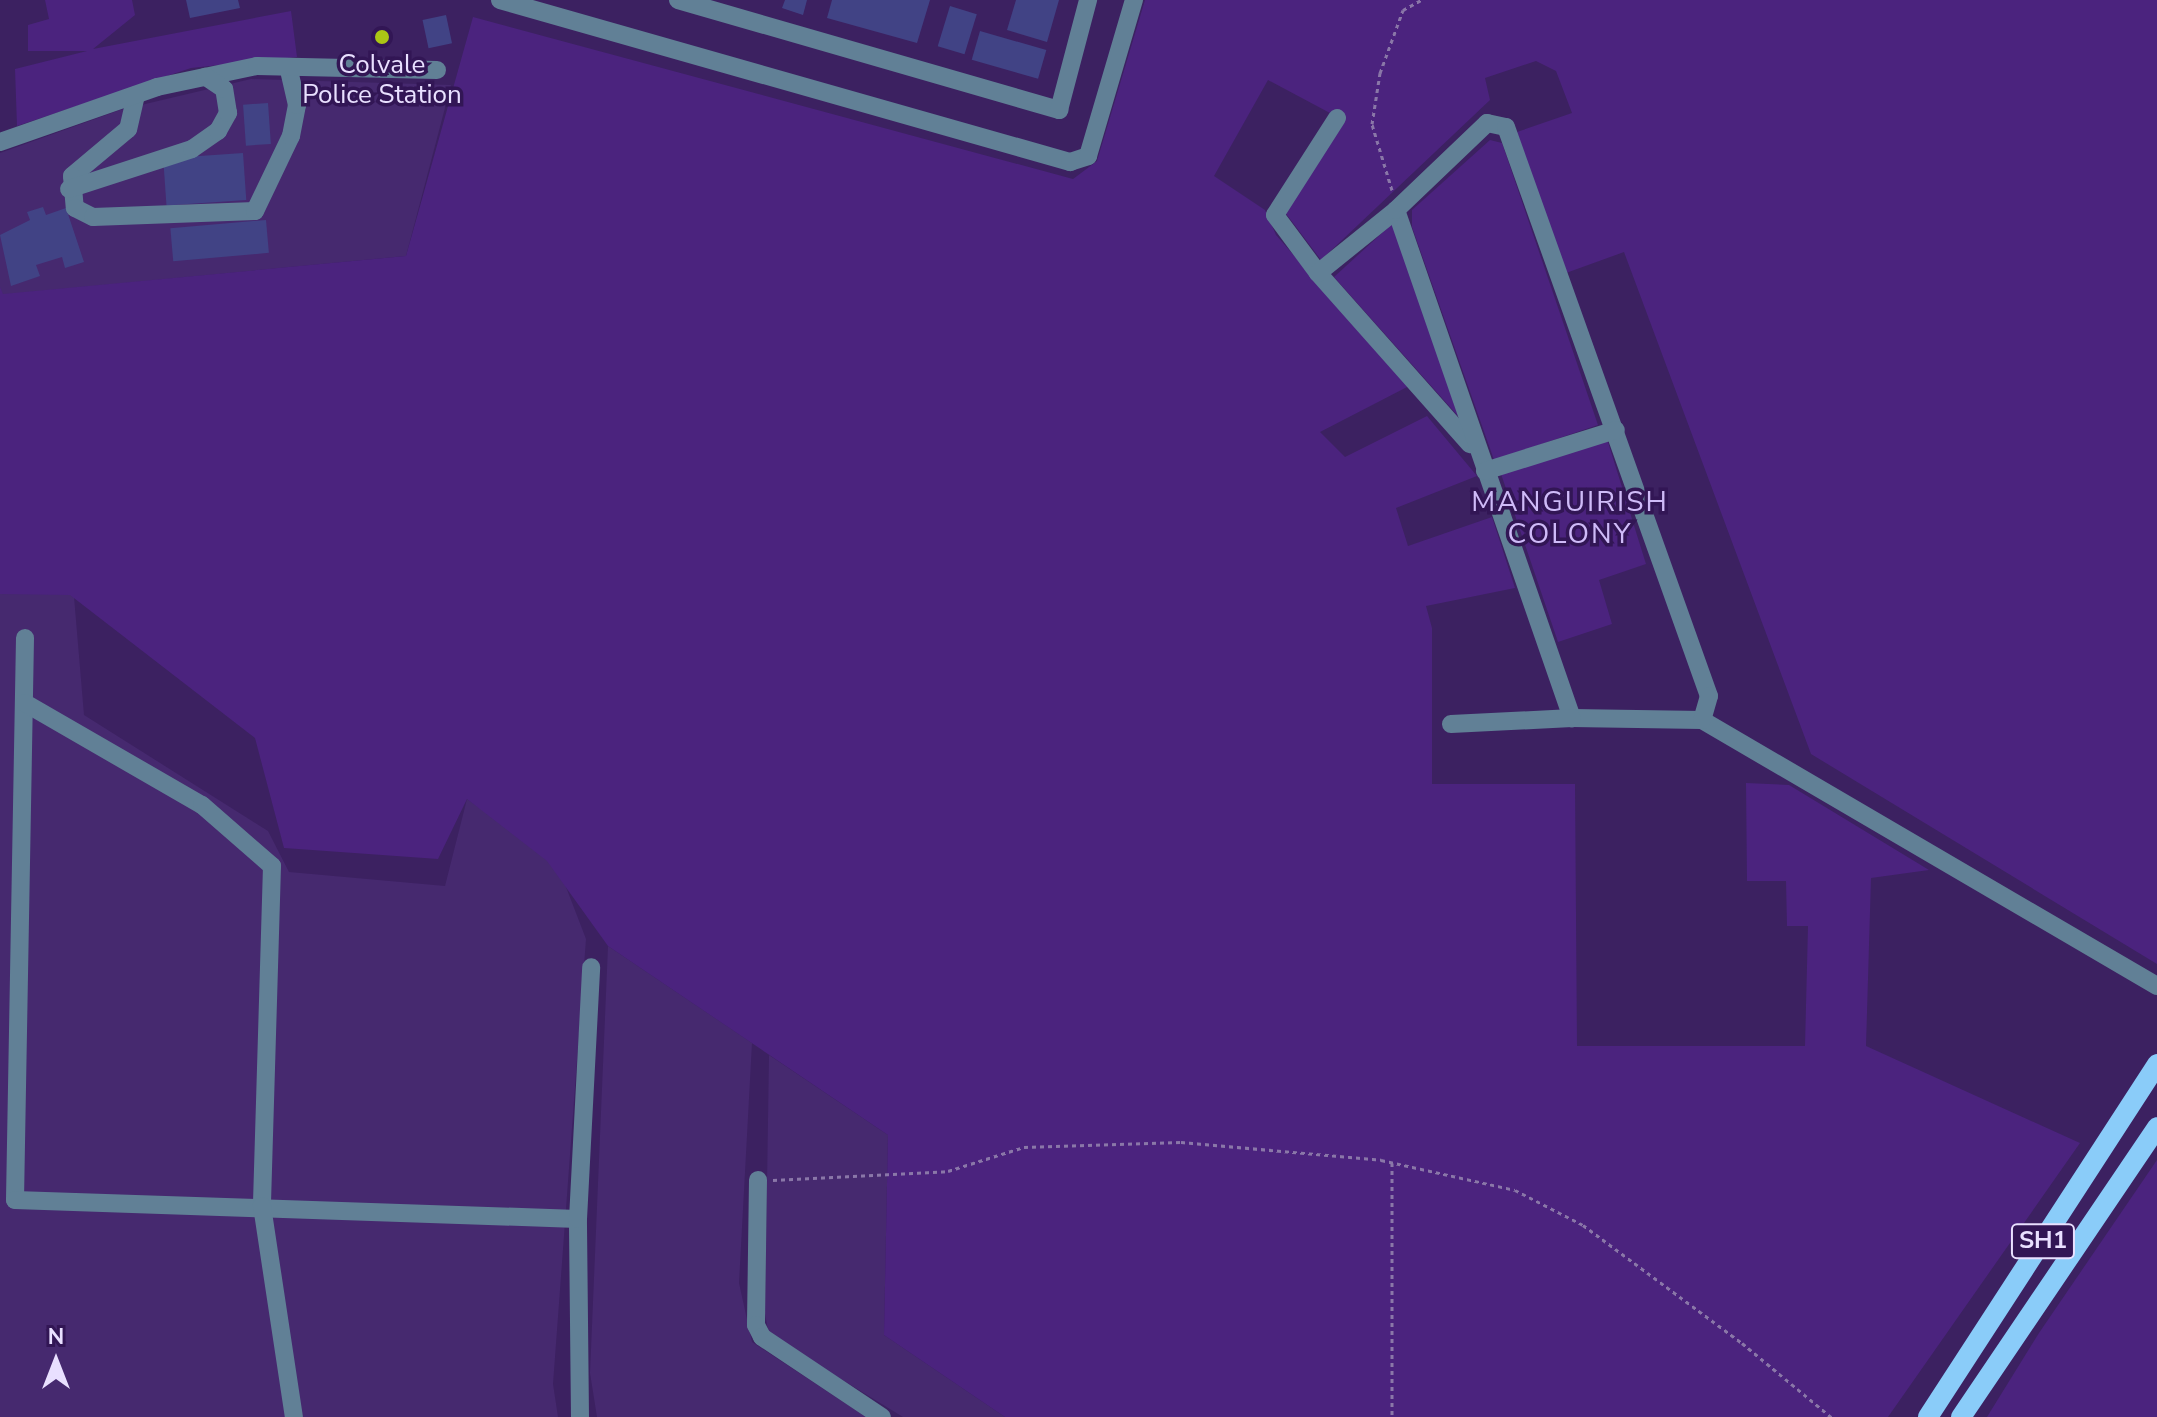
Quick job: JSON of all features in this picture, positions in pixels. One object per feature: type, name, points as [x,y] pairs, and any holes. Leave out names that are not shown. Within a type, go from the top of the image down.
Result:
[{"type":"main road","name":"SH1","points":[[1928,1417],[2157,1064]]},
{"type":"main road","name":"SH1","points":[[1961,1417],[2157,1127]]},
{"type":"street","points":[[500,0],[1070,162],[1088,156],[1134,0]]},
{"type":"street","points":[[678,0],[1059,110],[1088,0]]},
{"type":"street","points":[[0,142],[136,95],[257,66],[437,70]]},
{"type":"street","points":[[136,95],[128,129],[72,176],[69,189],[75,208],[93,217],[255,211],[291,136],[297,105],[288,67]]},
{"type":"street","points":[[69,189],[192,149],[218,131],[228,113],[224,89],[206,77]]},
{"type":"street","points":[[1337,118],[1275,215],[1318,273],[1478,452]]},
{"type":"street","points":[[1318,273],[1396,210],[1487,123],[1506,127],[1709,696],[1702,720]]},
{"type":"street","points":[[1396,210],[1572,718]]},
{"type":"street","points":[[1485,471],[1616,430]]},
{"type":"street","points":[[25,638],[15,1200],[578,1219]]},
{"type":"street","points":[[25,703],[202,805],[272,866],[262,1206],[294,1417]]},
{"type":"street","points":[[1451,724],[1572,718],[1702,720],[2157,986]]},
{"type":"street","points":[[580,1417],[578,1219],[591,967]]},
{"type":"street","points":[[758,1180],[756,1325],[762,1337],[882,1417]]},
{"type":"path","points":[[1396,210],[1372,124],[1380,73],[1403,10],[1421,0]]},
{"type":"path","points":[[758,1180],[948,1171],[1024,1147],[1181,1142],[1392,1163],[1515,1190],[1583,1225],[1742,1343],[1831,1417]]},
{"type":"path","points":[[1392,1163],[1392,1417]]},
{"type":"shaded area","points":[[45,0],[132,0],[135,15],[93,49],[291,11],[297,57],[191,68],[17,126],[15,69],[87,51],[28,51],[28,25],[49,19]]},
{"type":"shaded area","points":[[1145,0],[2157,0],[2157,964],[1811,754],[1624,252],[1566,273],[1517,132],[1572,113],[1556,71],[1536,61],[1485,78],[1490,100],[1321,260],[1284,211],[1345,121],[1268,80],[1214,176],[1265,210],[1276,235],[1409,386],[1320,432],[1345,457],[1427,416],[1477,476],[1396,508],[1408,546],[1492,517],[1515,588],[1426,606],[1432,628],[1432,784],[1575,784],[1577,1046],[1805,1046],[1808,926],[1787,926],[1786,881],[1747,881],[1746,783],[1789,785],[1929,870],[1871,878],[1866,1046],[2080,1143],[1888,1417],[1005,1417],[884,1335],[888,1135],[608,946],[547,861],[467,799],[438,859],[284,848],[255,738],[70,595],[0,594],[0,287],[3,294],[406,256],[473,17],[1073,179],[1097,161]]},
{"type":"shaded area","points":[[251,79],[451,85],[406,256],[0,295],[0,153],[120,110]]},
{"type":"shaded area","points":[[1490,140],[1502,143],[1598,425],[1494,460],[1412,227],[1412,210]]},
{"type":"shaded area","points":[[1394,222],[1458,416],[1334,277]]},
{"type":"shaded area","points":[[1607,439],[1646,564],[1599,580],[1612,624],[1558,642],[1501,474]]},
{"type":"shaded area","points":[[0,584],[73,585],[84,715],[268,831],[289,872],[445,886],[467,799],[556,861],[586,939],[553,1384],[558,1417],[0,1417]]},
{"type":"shaded area","points":[[608,946],[752,1043],[739,1283],[752,1342],[866,1417],[597,1417],[590,1373]]},
{"type":"shaded area","points":[[769,1055],[888,1135],[884,1335],[1005,1417],[903,1417],[769,1335],[765,1314]]},
{"type":"shaded area","points":[[2157,1160],[2157,1417],[1987,1417],[2039,1333]]},
{"type":"building","points":[[186,0],[238,0],[240,8],[190,18]]},
{"type":"building","points":[[785,0],[807,0],[803,15],[782,8]]},
{"type":"building","points":[[832,0],[930,0],[917,43],[827,18]]},
{"type":"building","points":[[1016,0],[1059,0],[1047,42],[1007,30]]},
{"type":"building","points":[[950,6],[977,14],[964,54],[938,46]]},
{"type":"building","points":[[446,15],[452,43],[429,48],[423,20]]},
{"type":"building","points":[[980,31],[1046,50],[1038,79],[972,60]]},
{"type":"building","points":[[268,103],[271,144],[246,146],[243,105]]},
{"type":"building","points":[[243,153],[246,200],[166,205],[163,159]]},
{"type":"building","points":[[43,207],[46,215],[66,208],[84,262],[65,268],[62,257],[36,265],[40,276],[11,286],[0,235],[30,220],[27,212]]},
{"type":"building","points":[[266,220],[269,253],[173,261],[170,228]]},
{"type":"place","name":"Colvale Police Station","points":[[382,37]]},
{"type":"district","name":"MANGUIRISH COLONY","points":[[1570,518]]}]
